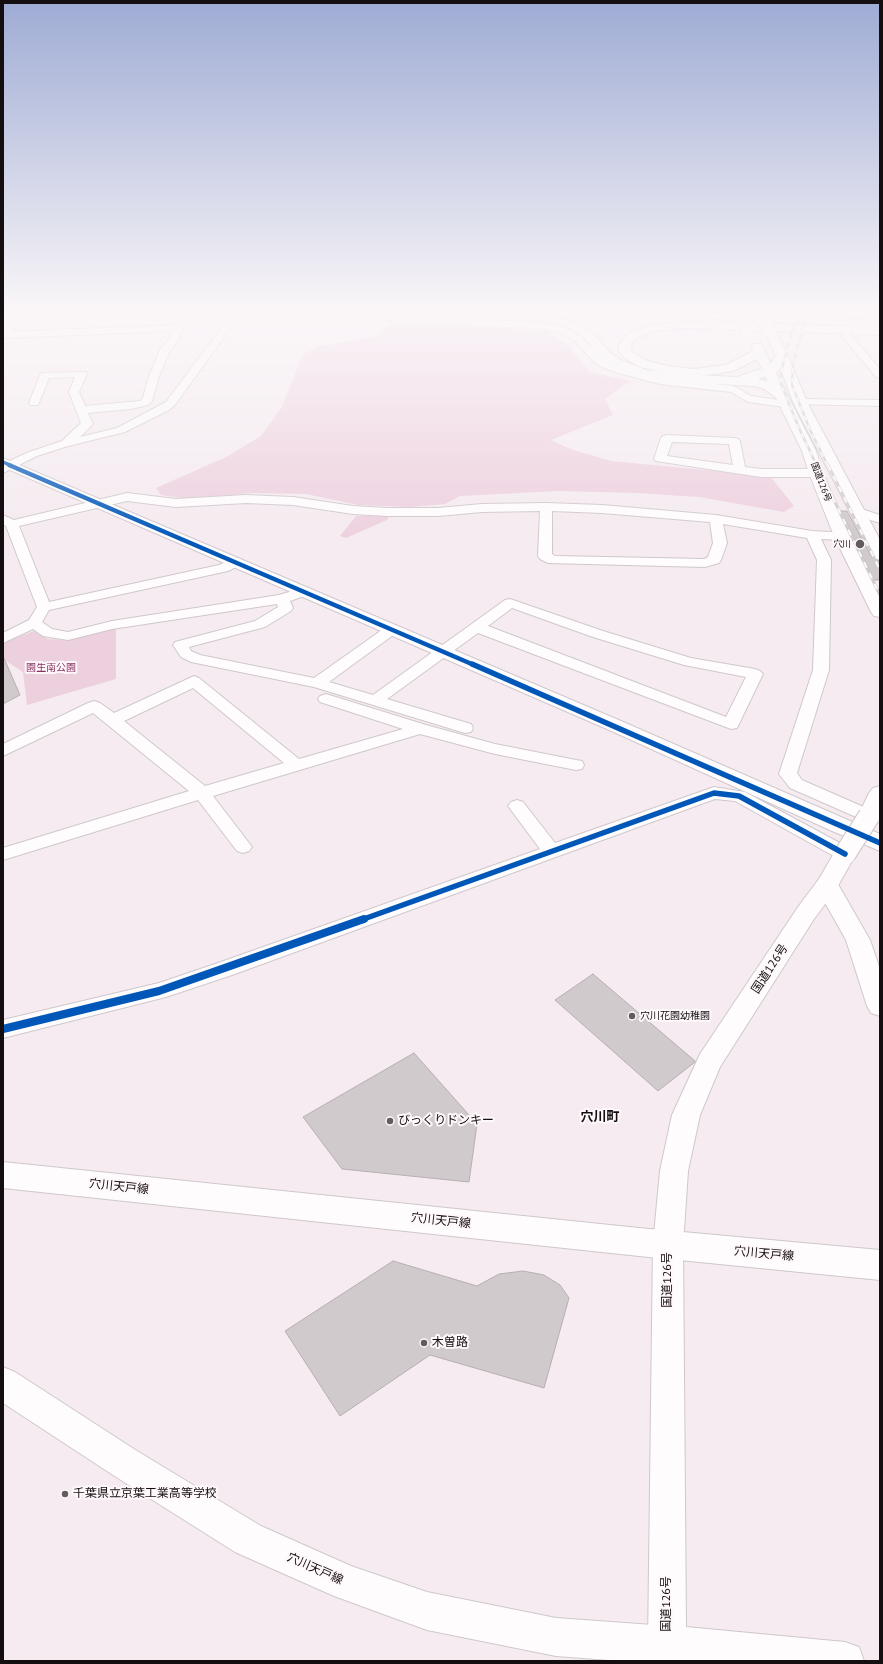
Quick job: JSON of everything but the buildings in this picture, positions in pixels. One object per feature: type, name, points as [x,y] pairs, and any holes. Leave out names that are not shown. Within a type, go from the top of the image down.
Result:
[{"type":"main road","points":[[767,388],[782,399]]},
{"type":"main road","name":"国道126号","points":[[776,388],[809,451],[816,473],[842,536],[880,612]]},
{"type":"main road","name":"国道126号","points":[[794,388],[800,402],[880,555]]},
{"type":"main road","points":[[5,466],[102,504],[880,843]]},
{"type":"main road","name":"国道126号","points":[[845,1661],[667,1645],[668,1245],[674,1171],[686,1114],[709,1062],[806,913],[827,885],[870,816],[880,793]]},
{"type":"main road","points":[[827,885],[858,940],[880,1006]]},
{"type":"main road","name":"穴川天戸線","points":[[3,1175],[880,1266]]},
{"type":"main road","name":"穴川天戸線","points":[[3,1384],[125,1463],[248,1539],[347,1583],[427,1611],[556,1637],[667,1645]]},
{"type":"street","points":[[34,403],[40,388]]},
{"type":"street","points":[[64,444],[87,424],[74,392],[76,388]]},
{"type":"street","points":[[82,410],[131,406],[144,403],[148,399],[151,388]]},
{"type":"street","points":[[5,466],[33,454],[64,444],[121,430],[170,404],[181,388]]},
{"type":"street","points":[[725,388],[734,389],[748,399],[782,399]]},
{"type":"street","points":[[800,402],[880,403]]},
{"type":"street","points":[[740,470],[734,441],[667,438],[660,459],[761,473],[816,473]]},
{"type":"street","points":[[44,607],[8,522],[102,504],[128,497],[176,503],[246,499],[293,502],[353,510],[387,512],[438,512],[482,508],[546,507],[602,510],[716,519],[812,535],[842,536]]},
{"type":"street","points":[[546,507],[545,556],[553,560],[704,563],[714,560],[720,543],[716,519]]},
{"type":"street","points":[[858,512],[880,519]]},
{"type":"street","points":[[812,535],[824,560],[821,670],[788,774],[796,784],[870,816]]},
{"type":"street","points":[[3,639],[34,623],[44,607],[223,568],[234,562]]},
{"type":"street","points":[[34,623],[48,633],[68,636],[112,625],[282,599],[302,592]]},
{"type":"street","points":[[282,599],[286,608],[260,624],[180,645],[186,654],[196,659],[317,683],[465,728]]},
{"type":"street","points":[[375,701],[510,603],[598,634],[689,662],[755,674],[731,724],[526,647],[477,627]]},
{"type":"street","points":[[317,683],[391,630]]},
{"type":"street","points":[[113,720],[194,681],[296,765]]},
{"type":"street","points":[[326,699],[420,729],[495,749],[576,765]]},
{"type":"street","points":[[3,751],[94,706],[202,793],[243,847]]},
{"type":"street","points":[[3,854],[202,793],[420,729]]},
{"type":"street","points":[[3,1029],[159,991],[225,969],[714,793],[739,796],[845,854]]},
{"type":"street","points":[[517,806],[551,851]]},
{"type":"green space","points":[[290,388],[621,388],[605,399],[613,415],[551,440],[570,449],[611,461],[770,476],[794,506],[784,512],[699,497],[636,493],[558,491],[460,496],[445,504],[410,507],[358,505],[306,494],[249,493],[211,498],[182,498],[161,495],[156,488],[226,457],[261,436],[282,407]]},
{"type":"green space","points":[[356,516],[389,516],[387,520],[346,538],[340,536]]},
{"type":"green space","name":"園生南公園","points":[[116,627],[116,679],[27,705],[23,672],[3,659],[3,643],[34,631],[48,639],[63,640]]},
{"type":"railway","points":[[782,388],[817,466]]},
{"type":"railway","points":[[793,388],[810,430],[828,466]]},
{"type":"railway","points":[[817,465],[880,595]]},
{"type":"railway","points":[[828,465],[880,570]]},
{"type":"cycle path","points":[[3,462],[614,725],[880,843]]},
{"type":"cycle path","points":[[3,1029],[159,991],[225,969],[714,793],[739,796],[845,854]]},
{"type":"place","name":"穴川","points":[[860,544]]},
{"type":"place","name":"穴川花園幼稚園","points":[[632,1016]]},
{"type":"place","name":"びっくりドンキー","points":[[390,1121]]},
{"type":"place","name":"木曽路","points":[[424,1343]]},
{"type":"place","name":"千葉県立京葉工業高等学校","points":[[65,1494]]},
{"type":"district","name":"穴川町","points":[[600,1117]]}]
